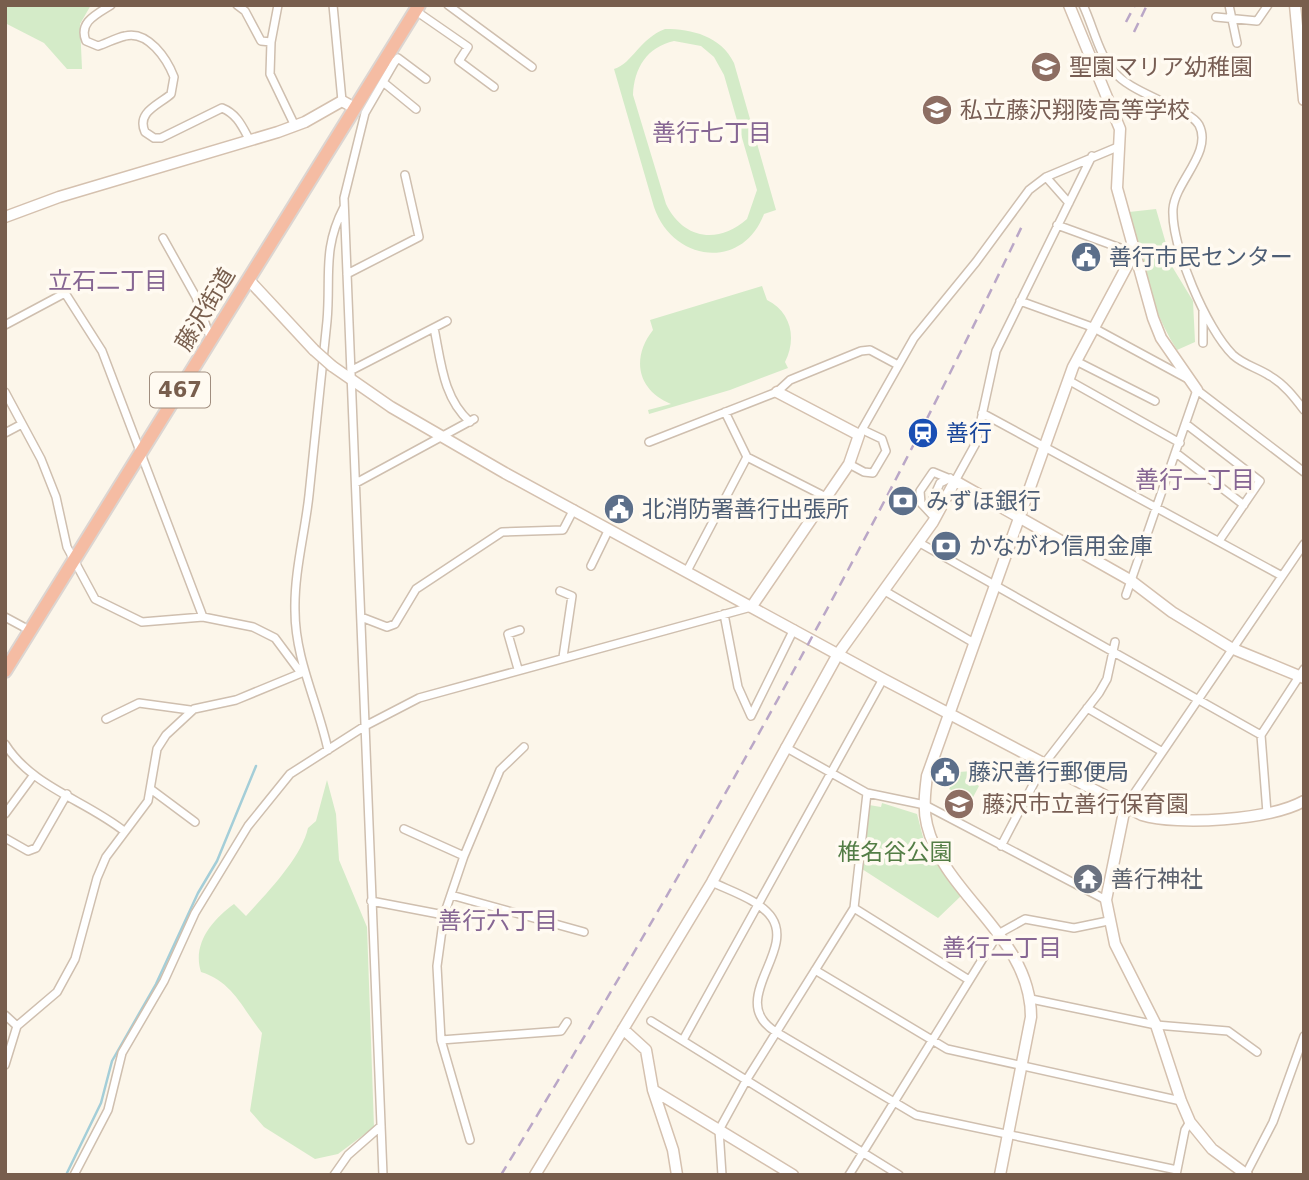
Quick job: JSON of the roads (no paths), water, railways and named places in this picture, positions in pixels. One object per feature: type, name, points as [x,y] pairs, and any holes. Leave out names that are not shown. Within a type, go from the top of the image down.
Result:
[{"type":"highway","name":"藤沢街道","points":[[5,671],[142,454],[248,279],[348,104],[390,60],[418,8]]},
{"type":"street","points":[[111,5],[87,22],[83,31],[86,41],[98,46],[124,36],[142,38],[156,49],[174,77],[171,94],[144,115],[142,120],[145,132],[154,138],[160,138],[222,108],[240,122],[249,139]]},
{"type":"street","points":[[237,5],[245,11],[261,41],[271,42]]},
{"type":"street","points":[[278,5],[271,42],[270,74],[295,126]]},
{"type":"street","points":[[5,217],[295,126],[348,104],[333,5]]},
{"type":"street","points":[[448,5],[532,67]]},
{"type":"street","points":[[1069,5],[1117,117],[1121,145],[1117,188],[1161,338],[1195,386],[1180,443],[1155,507],[1126,595]]},
{"type":"street","points":[[1083,5],[1101,49],[1116,75],[1149,97],[1192,117],[1201,131],[1199,150],[1177,192],[1173,208],[1179,243],[1203,307],[1226,347],[1236,357],[1282,384],[1304,410]]},
{"type":"street","points":[[1229,5],[1237,43]]},
{"type":"street","points":[[1216,17],[1257,21],[1268,5]]},
{"type":"street","points":[[1295,5],[1304,100]]},
{"type":"street","points":[[418,8],[468,47],[458,61],[494,88]]},
{"type":"street","points":[[303,673],[297,641],[296,592],[322,369],[329,293],[327,263],[332,231],[344,207],[365,113],[383,82],[390,60],[398,58],[426,79]]},
{"type":"street","points":[[383,82],[416,109]]},
{"type":"street","points":[[74,1175],[108,1110],[122,1053],[164,981],[206,892],[278,786],[365,726],[419,698],[752,606],[824,496],[849,464],[861,433],[898,365],[930,317],[976,262],[1022,198],[1046,177],[1121,145]]},
{"type":"street","points":[[535,1175],[712,882],[838,654],[919,542],[931,514],[976,443],[996,351],[1092,156]]},
{"type":"street","points":[[348,274],[419,237],[405,175]]},
{"type":"street","points":[[1046,177],[1069,203]]},
{"type":"street","points":[[344,207],[371,901],[381,1065],[383,1175]]},
{"type":"street","points":[[1057,226],[1134,253]]},
{"type":"street","points":[[163,239],[196,297],[211,340]]},
{"type":"street","points":[[1000,1175],[1031,1017],[1031,999],[1022,971],[936,848],[927,825],[927,776],[947,713],[1047,446],[1068,380],[1092,327],[1134,253]]},
{"type":"street","points":[[248,279],[314,351],[332,366],[352,375],[443,437],[883,679],[1125,807],[1160,820],[1179,822],[1267,813],[1304,802]]},
{"type":"street","points":[[5,325],[65,293],[102,351],[203,617]]},
{"type":"street","points":[[1020,301],[1092,327],[1195,386],[1304,471]]},
{"type":"street","points":[[1203,307],[1203,343]]},
{"type":"street","points":[[352,375],[447,321]]},
{"type":"street","points":[[356,483],[472,421],[458,411],[448,395],[434,328]]},
{"type":"street","points":[[649,442],[777,392],[790,380],[861,351],[870,350],[898,365]]},
{"type":"street","points":[[1076,361],[1154,401]]},
{"type":"street","points":[[1068,380],[1180,443]]},
{"type":"street","points":[[5,392],[52,485],[67,547],[95,599],[134,620],[150,623],[203,617],[253,627],[267,633],[281,644],[303,673],[317,702],[328,750]]},
{"type":"street","points":[[777,392],[861,433],[882,439],[886,451],[873,473],[864,472],[849,464]]},
{"type":"street","points":[[725,412],[747,457],[824,496]]},
{"type":"street","points":[[982,413],[1282,576]]},
{"type":"street","points":[[5,432],[22,424]]},
{"type":"street","points":[[1186,424],[1260,481],[1219,541]]},
{"type":"street","points":[[1176,453],[1244,505]]},
{"type":"street","points":[[687,571],[747,457]]},
{"type":"street","points":[[931,514],[918,497],[928,476],[939,472],[1130,580],[1172,612],[1231,648],[1302,675],[1261,735],[1267,813]]},
{"type":"street","points":[[361,617],[387,627],[395,624],[416,589],[502,532],[563,530],[574,509]]},
{"type":"street","points":[[591,566],[609,529]]},
{"type":"street","points":[[919,542],[1114,646],[1261,735]]},
{"type":"street","points":[[1304,544],[1197,697],[1125,807],[1105,900],[1115,944],[1156,1025],[1181,1101],[1191,1122],[1212,1149],[1246,1174],[1273,1122],[1304,1035]]},
{"type":"street","points":[[883,590],[974,643]]},
{"type":"street","points":[[560,591],[572,596],[563,657]]},
{"type":"street","points":[[724,614],[737,687],[751,716],[794,629]]},
{"type":"street","points":[[5,617],[31,631]]},
{"type":"street","points":[[518,669],[508,634],[520,629]]},
{"type":"street","points":[[1000,846],[1044,764],[1107,679],[1114,646]]},
{"type":"street","points":[[106,719],[139,703],[191,710],[236,700],[303,673]]},
{"type":"street","points":[[683,1040],[760,906],[883,679]]},
{"type":"street","points":[[1087,708],[1161,751]]},
{"type":"street","points":[[5,1065],[17,1026],[57,992],[63,981],[75,958],[102,868],[124,831],[140,815],[152,790],[158,749],[166,735],[191,710]]},
{"type":"street","points":[[5,744],[17,762],[33,776],[99,811],[124,831]]},
{"type":"street","points":[[470,1140],[441,1040],[437,965],[444,915],[464,856],[500,770],[524,747]]},
{"type":"street","points":[[785,747],[867,793],[925,805],[1105,900]]},
{"type":"street","points":[[5,814],[33,776]]},
{"type":"street","points":[[152,790],[195,822]]},
{"type":"street","points":[[722,1175],[719,1129],[747,1079],[854,908],[867,793]]},
{"type":"street","points":[[5,838],[28,851],[36,848],[67,794]]},
{"type":"street","points":[[404,830],[464,856]]},
{"type":"street","points":[[712,882],[760,906],[775,923],[777,942],[760,984],[759,1009],[765,1024],[894,1104],[934,1120],[1008,1132],[1176,1172],[1185,1130],[1191,1122]]},
{"type":"street","points":[[451,895],[584,932]]},
{"type":"street","points":[[371,901],[444,915]]},
{"type":"street","points":[[854,908],[969,980]]},
{"type":"street","points":[[849,1175],[998,934],[1025,919],[1074,928],[1108,921]]},
{"type":"street","points":[[815,970],[931,1042],[947,1049],[1181,1101]]},
{"type":"street","points":[[1031,999],[1156,1025],[1228,1031],[1257,1052]]},
{"type":"street","points":[[5,1015],[17,1026]]},
{"type":"street","points":[[651,1021],[899,1175]]},
{"type":"street","points":[[441,1040],[561,1031],[568,1023]]},
{"type":"street","points":[[623,1029],[646,1049],[653,1090],[673,1150],[676,1174]]},
{"type":"street","points":[[653,1090],[793,1175]]},
{"type":"street","points":[[334,1175],[348,1155],[381,1126]]},
{"type":"waterway","points":[[66,1175],[101,1103],[112,1061],[156,984],[198,893],[217,861],[256,766]]},
{"type":"railway","points":[[1126,22],[1135,5]]},
{"type":"railway","points":[[1134,32],[1147,5]]},
{"type":"railway","points":[[501,1175],[640,942],[774,706],[902,467],[1023,224]]},
{"type":"place","name":"聖園マリア幼稚園","points":[[1046,67]]},
{"type":"place","name":"私立藤沢翔陵高等学校","points":[[937,110]]},
{"type":"place","name":"善行市民センター","points":[[1086,257]]},
{"type":"place","name":"善行","points":[[923,433]]},
{"type":"place","name":"みずほ銀行","points":[[903,501]]},
{"type":"place","name":"北消防署善行出張所","points":[[619,509]]},
{"type":"place","name":"かながわ信用金庫","points":[[946,546]]},
{"type":"place","name":"藤沢善行郵便局","points":[[945,772]]},
{"type":"place","name":"藤沢市立善行保育園","points":[[959,804]]},
{"type":"place","name":"善行神社","points":[[1088,879]]},
{"type":"district","name":"善行七丁目","points":[[712,133]]},
{"type":"district","name":"立石二丁目","points":[[108,281]]},
{"type":"district","name":"善行一丁目","points":[[1195,480]]},
{"type":"district","name":"善行六丁目","points":[[498,921]]},
{"type":"district","name":"善行二丁目","points":[[1002,948]]},
{"type":"park label","name":"椎名谷公園","points":[[895,852]]}]
